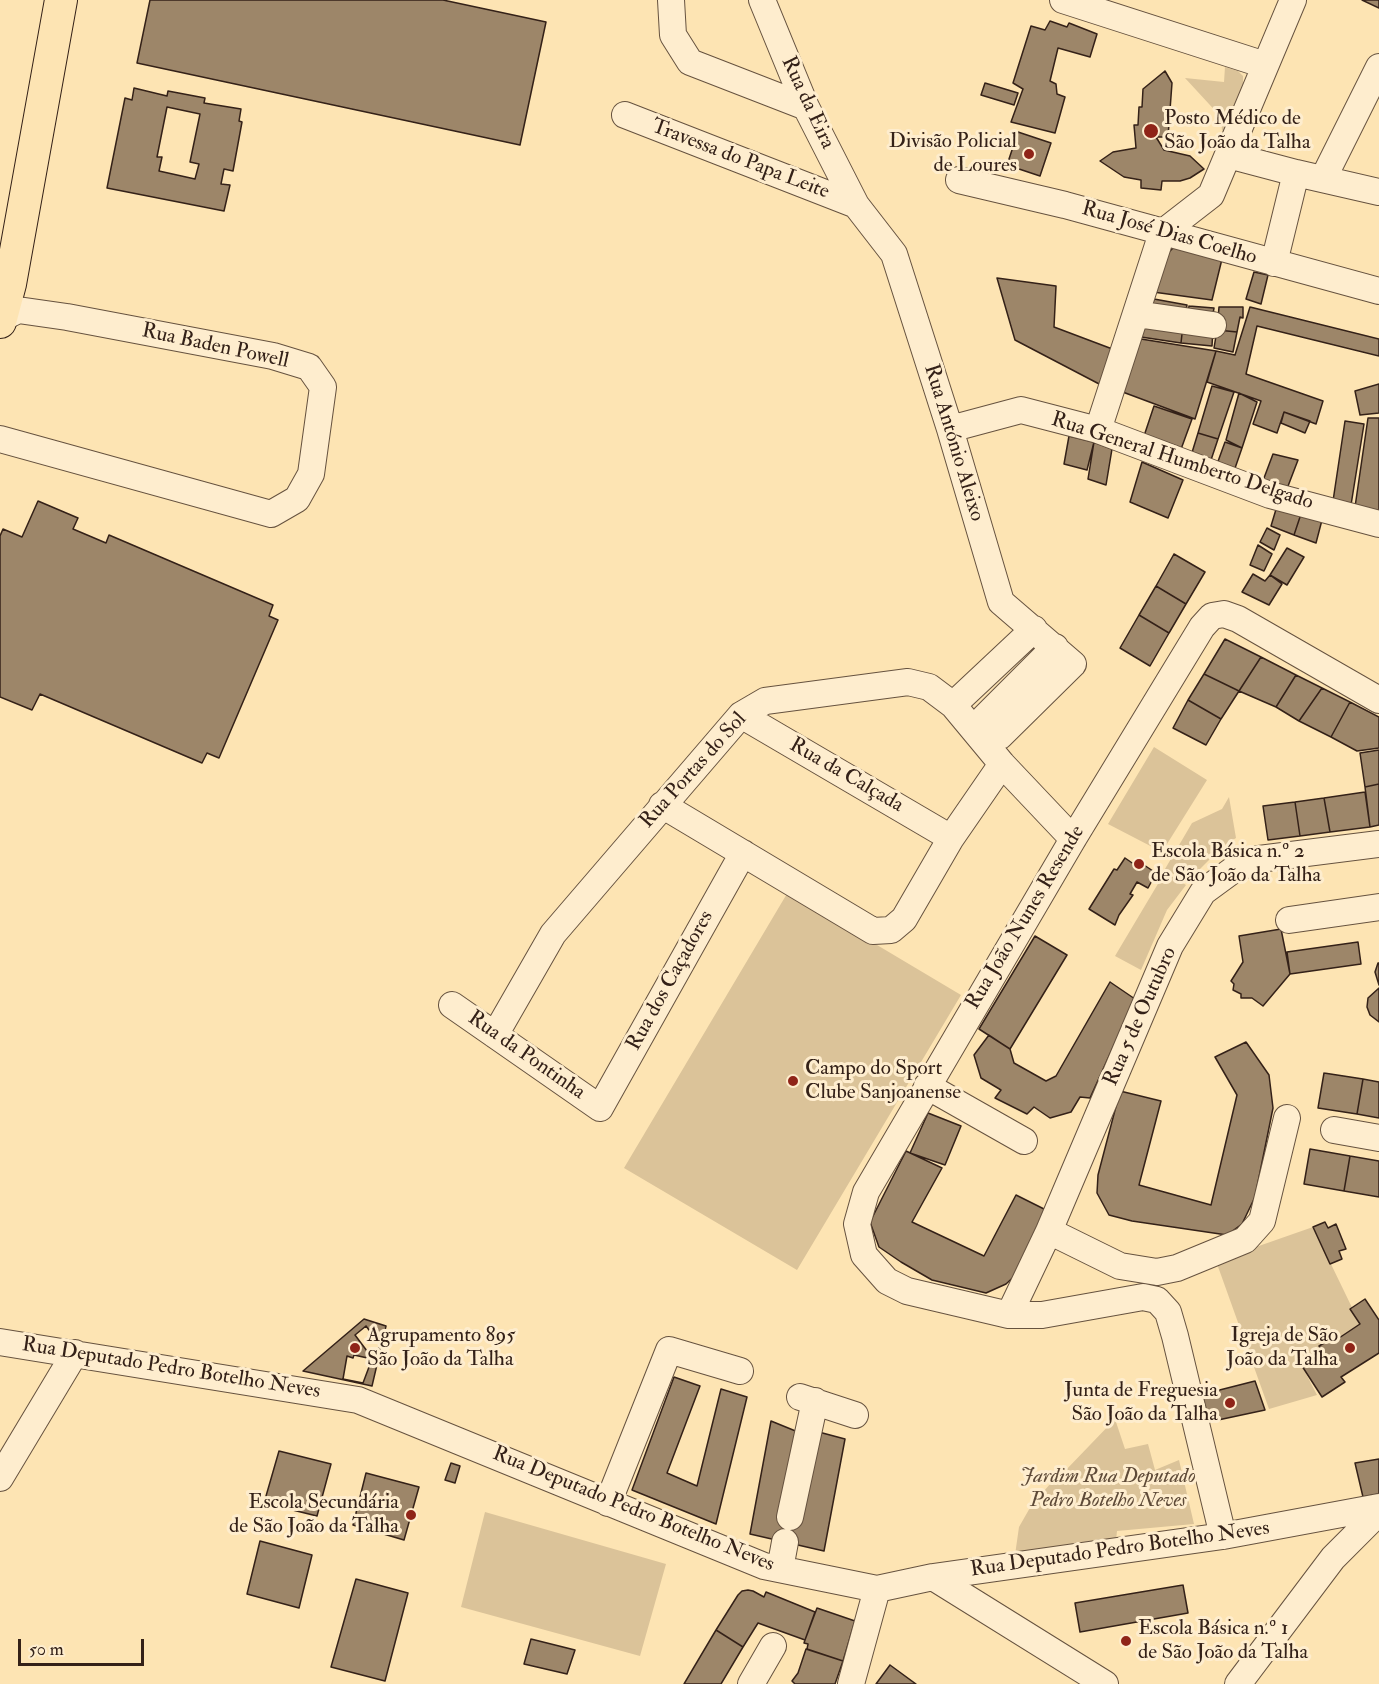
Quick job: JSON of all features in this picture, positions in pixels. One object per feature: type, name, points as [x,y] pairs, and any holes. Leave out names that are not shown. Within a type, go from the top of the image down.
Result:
[{"type":"main road","points":[[1,320],[10,284],[61,0]]},
{"type":"street","points":[[671,0],[673,35],[690,62],[806,107]]},
{"type":"street","name":"Rua da Eira","points":[[762,0],[806,107],[856,204]]},
{"type":"street","points":[[1063,0],[1265,65]]},
{"type":"street","points":[[1098,430],[1162,233],[1211,195],[1293,0]]},
{"type":"street","points":[[1323,179],[1379,67]]},
{"type":"street","name":"Travessa do Papa Leite","points":[[625,115],[856,204]]},
{"type":"street","points":[[1228,155],[1379,192]]},
{"type":"street","points":[[1274,263],[1296,173]]},
{"type":"street","name":"Rua José Dias Coelho","points":[[959,180],[1065,205],[1379,291]]},
{"type":"street","name":"Rua António Aleixo","points":[[856,204],[894,254],[950,429],[1001,602],[1064,656],[992,727]]},
{"type":"street","name":"Rua Baden Powell","points":[[1,320],[18,310],[67,317],[273,356],[309,367],[323,387],[311,474],[297,500],[271,514],[2,438]]},
{"type":"street","points":[[1136,314],[1213,325]]},
{"type":"street","name":"Rua General Humberto Delgado","points":[[950,429],[1021,410],[1098,430],[1270,495],[1379,524]]},
{"type":"street","name":"Rua João Nunes Resende","points":[[1223,1536],[1173,1328],[1168,1312],[1157,1300],[1143,1297],[1042,1316],[1010,1315],[907,1291],[887,1281],[864,1255],[857,1224],[866,1192],[927,1086],[1073,839],[1202,627],[1212,616],[1224,614],[1238,619],[1379,700]]},
{"type":"street","points":[[952,705],[1034,629]]},
{"type":"street","name":"Rua Portas do Sol","points":[[495,1035],[554,934],[741,715],[765,701],[908,682],[929,687],[952,705],[1002,764],[1073,839]]},
{"type":"street","name":"Rua da Calçada","points":[[741,715],[951,838]]},
{"type":"street","points":[[662,805],[873,931],[891,930],[904,919],[951,838],[1002,764]]},
{"type":"street","name":"Rua 5 de Outubro","points":[[1010,1315],[1049,1231],[1170,946],[1203,892],[1233,870],[1259,859],[1379,844]]},
{"type":"street","name":"Rua dos Caçadores","points":[[600,1108],[743,854]]},
{"type":"street","points":[[1289,920],[1379,907]]},
{"type":"street","name":"Rua da Pontinha","points":[[452,1005],[600,1108]]},
{"type":"street","points":[[927,1086],[1024,1141]]},
{"type":"street","points":[[1049,1231],[1120,1266],[1157,1272],[1177,1268],[1245,1240],[1262,1221],[1287,1118]]},
{"type":"street","points":[[1334,1130],[1379,1138]]},
{"type":"street","name":"Rua Deputado Pedro Botelho Neves","points":[[0,1342],[358,1400],[764,1566],[877,1589],[933,1577],[1223,1536],[1379,1507]]},
{"type":"street","points":[[608,1503],[669,1350],[740,1371]]},
{"type":"street","points":[[0,1478],[75,1353]]},
{"type":"street","points":[[790,1517],[807,1399],[855,1415]]},
{"type":"street","points":[[1238,1684],[1333,1558],[1379,1512]]},
{"type":"street","points":[[1315,1519],[1333,1558]]},
{"type":"street","points":[[780,1569],[785,1542]]},
{"type":"street","points":[[933,1577],[1105,1684]]},
{"type":"street","points":[[851,1684],[877,1589]]},
{"type":"street","points":[[751,1684],[774,1646]]},
{"type":"green space","points":[[1225,67],[1238,71],[1243,76],[1243,84],[1224,132],[1221,117],[1185,78],[1224,82]]},
{"type":"green space","points":[[1154,747],[1207,780],[1162,852],[1108,824]]},
{"type":"green space","points":[[1229,797],[1236,838],[1223,846],[1187,882],[1165,869],[1192,823],[1222,809]]},
{"type":"green space","points":[[1165,872],[1186,885],[1167,910],[1141,970],[1115,956]]},
{"type":"green space","name":"Campo do Sport Clube Sanjoanense","points":[[788,892],[961,995],[797,1270],[624,1168]]},
{"type":"green space","points":[[1313,1227],[1360,1324],[1302,1366],[1317,1395],[1269,1409],[1216,1261]]},
{"type":"green space","name":"Jardim Rua Deputado Pedro Botelho Neves","points":[[1115,1419],[1125,1449],[1148,1444],[1155,1470],[1179,1460],[1194,1524],[1117,1531],[1116,1541],[1015,1555],[1019,1527],[1031,1506]]},
{"type":"green space","points":[[485,1512],[666,1564],[640,1656],[461,1607]]},
{"type":"building","points":[[150,0],[443,0],[546,22],[520,145],[137,63]]},
{"type":"building","points":[[1362,0],[1379,0],[1379,8]]},
{"type":"building","points":[[1050,21],[1067,27],[1069,23],[1097,34],[1090,57],[1058,48],[1050,81],[1056,84],[1057,94],[1065,97],[1055,133],[1011,122],[1023,89],[1013,83],[1031,26],[1045,30]]},
{"type":"building","name":"Posto Médico de São João da Talha","points":[[1165,71],[1172,83],[1168,137],[1156,137],[1164,150],[1190,156],[1204,169],[1180,181],[1162,181],[1161,190],[1141,188],[1141,180],[1124,177],[1100,161],[1113,152],[1136,148],[1134,125],[1138,125],[1143,89]]},
{"type":"building","points":[[985,83],[1018,93],[1014,105],[981,95]]},
{"type":"building","points":[[134,88],[167,96],[168,91],[205,98],[204,103],[241,109],[239,121],[242,122],[233,171],[224,169],[221,184],[230,185],[224,211],[107,188],[125,98],[132,100]],"holes":[[[167,107],[200,114],[190,162],[199,164],[195,179],[159,171],[162,157],[157,157]]]},
{"type":"building","name":"Divisão Policial de Loures","points":[[1018,132],[1051,143],[1040,176],[1007,165]]},
{"type":"building","points":[[1174,247],[1222,259],[1212,300],[1153,292],[1166,255]]},
{"type":"building","points":[[1254,272],[1268,275],[1261,304],[1246,299]]},
{"type":"building","points":[[997,278],[1056,286],[1054,327],[1115,350],[1103,386],[1015,340]]},
{"type":"building","points":[[1154,299],[1187,305],[1184,320],[1150,314]]},
{"type":"building","points":[[1189,306],[1214,308],[1211,324],[1187,320]]},
{"type":"building","points":[[1219,307],[1243,307],[1243,318],[1240,317],[1237,332],[1217,330]]},
{"type":"building","points":[[1250,307],[1379,339],[1379,356],[1257,326],[1246,374],[1323,401],[1316,424],[1284,412],[1277,433],[1253,424],[1261,401],[1207,382],[1216,351],[1235,355]]},
{"type":"building","points":[[1146,320],[1183,325],[1181,343],[1141,337]]},
{"type":"building","points":[[1183,325],[1213,328],[1212,346],[1181,343]]},
{"type":"building","points":[[1217,330],[1237,332],[1233,352],[1214,348]]},
{"type":"building","points":[[1141,339],[1216,351],[1195,419],[1120,391]]},
{"type":"building","points":[[1379,384],[1379,413],[1360,415],[1355,391]]},
{"type":"building","points":[[1212,386],[1234,392],[1218,439],[1198,433]]},
{"type":"building","points":[[1239,393],[1257,402],[1242,448],[1226,440]]},
{"type":"building","points":[[1154,406],[1192,419],[1180,452],[1143,439]]},
{"type":"building","points":[[1284,412],[1310,421],[1305,433],[1281,423]]},
{"type":"building","points":[[1368,418],[1379,418],[1379,512],[1355,507]]},
{"type":"building","points":[[1345,421],[1364,424],[1351,505],[1333,501]]},
{"type":"building","points":[[1198,433],[1218,439],[1209,466],[1190,459]]},
{"type":"building","points":[[1069,436],[1094,442],[1087,470],[1064,464]]},
{"type":"building","points":[[1094,442],[1112,449],[1106,485],[1088,479]]},
{"type":"building","points":[[1225,442],[1242,448],[1233,474],[1216,467]]},
{"type":"building","points":[[1273,454],[1298,460],[1285,494],[1261,486]]},
{"type":"building","points":[[1142,462],[1183,480],[1168,518],[1130,502]]},
{"type":"building","points":[[38,501],[78,518],[73,529],[106,543],[109,535],[273,605],[269,616],[278,620],[219,758],[207,753],[202,763],[40,694],[32,710],[0,697],[0,536],[3,529],[22,537]]},
{"type":"building","points":[[1277,506],[1301,514],[1294,535],[1271,526]]},
{"type":"building","points":[[1301,514],[1322,520],[1316,543],[1294,535]]},
{"type":"building","points":[[1267,528],[1280,535],[1274,550],[1260,542]]},
{"type":"building","points":[[1258,545],[1272,554],[1264,571],[1250,565]]},
{"type":"building","points":[[1287,548],[1304,557],[1287,585],[1270,575]]},
{"type":"building","points":[[1174,554],[1205,572],[1186,604],[1156,586]]},
{"type":"building","points":[[1253,574],[1265,581],[1270,575],[1282,584],[1269,605],[1242,592]]},
{"type":"building","points":[[1156,586],[1186,604],[1169,633],[1139,615]]},
{"type":"building","points":[[1139,615],[1169,633],[1150,666],[1120,648]]},
{"type":"building","points":[[1225,639],[1261,657],[1239,691],[1204,674]]},
{"type":"building","points":[[1261,657],[1296,675],[1276,707],[1239,691]]},
{"type":"building","points":[[1204,674],[1239,691],[1221,719],[1188,700]]},
{"type":"building","points":[[1296,675],[1322,688],[1299,721],[1276,707]]},
{"type":"building","points":[[1322,688],[1350,702],[1331,737],[1299,721]]},
{"type":"building","points":[[1188,700],[1221,719],[1206,745],[1173,728]]},
{"type":"building","points":[[1350,702],[1379,717],[1379,748],[1357,751],[1331,737]]},
{"type":"building","points":[[1379,750],[1379,784],[1365,787],[1360,753]]},
{"type":"building","points":[[1379,784],[1379,825],[1370,827],[1365,787]]},
{"type":"building","points":[[1365,792],[1370,827],[1330,832],[1324,798]]},
{"type":"building","points":[[1324,798],[1330,832],[1300,836],[1295,802]]},
{"type":"building","points":[[1295,802],[1300,836],[1268,840],[1263,806]]},
{"type":"building","points":[[1125,858],[1138,867],[1141,863],[1156,873],[1148,888],[1137,882],[1130,894],[1133,895],[1115,925],[1089,909],[1114,869],[1117,870]]},
{"type":"building","points":[[1281,929],[1290,974],[1263,1006],[1252,998],[1241,998],[1241,994],[1233,990],[1234,984],[1231,981],[1243,962],[1239,936]]},
{"type":"building","points":[[1035,936],[1067,955],[1010,1049],[979,1029]]},
{"type":"building","points":[[1358,942],[1361,964],[1290,974],[1287,952]]},
{"type":"building","points":[[1379,963],[1379,985],[1375,972]]},
{"type":"building","points":[[1110,982],[1135,999],[1090,1098],[1080,1097],[1071,1112],[1050,1118],[1034,1107],[1027,1114],[995,1098],[1001,1090],[981,1078],[974,1055],[989,1035],[1010,1049],[1014,1063],[1046,1081],[1056,1076]]},
{"type":"building","points":[[1379,988],[1379,1022],[1370,1015],[1367,1007],[1368,998]]},
{"type":"building","points":[[1246,1042],[1269,1075],[1273,1108],[1255,1197],[1242,1224],[1227,1235],[1132,1221],[1109,1215],[1097,1193],[1098,1175],[1120,1091],[1161,1101],[1139,1185],[1211,1205],[1237,1095],[1215,1057]]},
{"type":"building","points":[[1324,1073],[1363,1079],[1357,1114],[1318,1108]]},
{"type":"building","points":[[1363,1079],[1379,1082],[1379,1118],[1357,1114]]},
{"type":"building","points":[[928,1113],[961,1126],[945,1165],[910,1153]]},
{"type":"building","points":[[1310,1149],[1350,1156],[1344,1191],[1304,1184]]},
{"type":"building","points":[[906,1151],[942,1168],[912,1222],[984,1256],[1016,1195],[1048,1211],[1021,1270],[1006,1284],[986,1293],[932,1280],[879,1247],[870,1222]]},
{"type":"building","points":[[1350,1156],[1379,1161],[1379,1197],[1344,1191]]},
{"type":"building","points":[[1325,1222],[1328,1228],[1336,1224],[1346,1249],[1339,1251],[1342,1259],[1330,1264],[1313,1227]]},
{"type":"building","name":"Igreja de São João da Talha","points":[[1365,1299],[1379,1320],[1379,1353],[1341,1377],[1345,1382],[1322,1397],[1302,1366],[1323,1351],[1319,1346],[1331,1339],[1333,1342],[1360,1324],[1350,1309]]},
{"type":"building","name":"Agrupamento 895 São João da Talha","points":[[364,1319],[386,1326],[372,1386],[303,1371]]},
{"type":"building","points":[[366,1326],[381,1346],[370,1355],[355,1335]]},
{"type":"building","points":[[354,1355],[372,1359],[363,1383],[343,1379],[347,1356],[353,1358]]},
{"type":"building","points":[[674,1377],[700,1386],[667,1473],[697,1486],[721,1389],[747,1397],[716,1524],[632,1490]]},
{"type":"building","name":"Junta de Freguesia São João da Talha","points":[[1255,1381],[1265,1410],[1204,1423],[1196,1396]]},
{"type":"building","points":[[771,1421],[798,1432],[815,1431],[845,1439],[824,1551],[750,1534]]},
{"type":"building","points":[[279,1451],[331,1464],[317,1516],[264,1503]]},
{"type":"building","points":[[1379,1459],[1379,1494],[1363,1497],[1355,1463]]},
{"type":"building","points":[[451,1463],[460,1466],[455,1483],[445,1480]]},
{"type":"building","points":[[366,1473],[419,1487],[404,1540],[353,1525]]},
{"type":"building","points":[[260,1541],[312,1555],[299,1608],[247,1594]]},
{"type":"building","points":[[356,1579],[408,1593],[385,1681],[331,1667]]},
{"type":"building","points":[[1183,1585],[1188,1613],[1080,1632],[1075,1603]]},
{"type":"building","points":[[748,1590],[764,1597],[766,1592],[815,1612],[805,1640],[758,1623],[743,1647],[716,1630],[738,1595]]},
{"type":"building","points":[[817,1608],[855,1621],[843,1661],[807,1649],[808,1644],[804,1643]]},
{"type":"building","points":[[716,1630],[743,1647],[721,1684],[684,1684]]},
{"type":"building","points":[[531,1639],[575,1650],[567,1674],[524,1664]]},
{"type":"building","points":[[806,1649],[843,1661],[835,1684],[795,1684],[792,1681],[798,1673]]},
{"type":"building","points":[[890,1665],[916,1684],[876,1684]]},
{"type":"place","name":"Posto Médico de São João da Talha","points":[[1151,131]]},
{"type":"place","name":"Divisão Policial de Loures","points":[[1029,154]]},
{"type":"place","name":"Escola Básica n.º 2 de São João da Talha","points":[[1139,864]]},
{"type":"place","name":"Campo do Sport Clube Sanjoanense","points":[[793,1081]]},
{"type":"place","name":"Agrupamento 895 São João da Talha","points":[[355,1348]]},
{"type":"place","name":"Igreja de São João da Talha","points":[[1350,1348]]},
{"type":"place","name":"Junta de Freguesia São João da Talha","points":[[1230,1403]]},
{"type":"place","name":"Escola Secundária de São João da Talha","points":[[411,1515]]},
{"type":"place","name":"Escola Básica n.º 1 de São João da Talha","points":[[1126,1641]]}]
